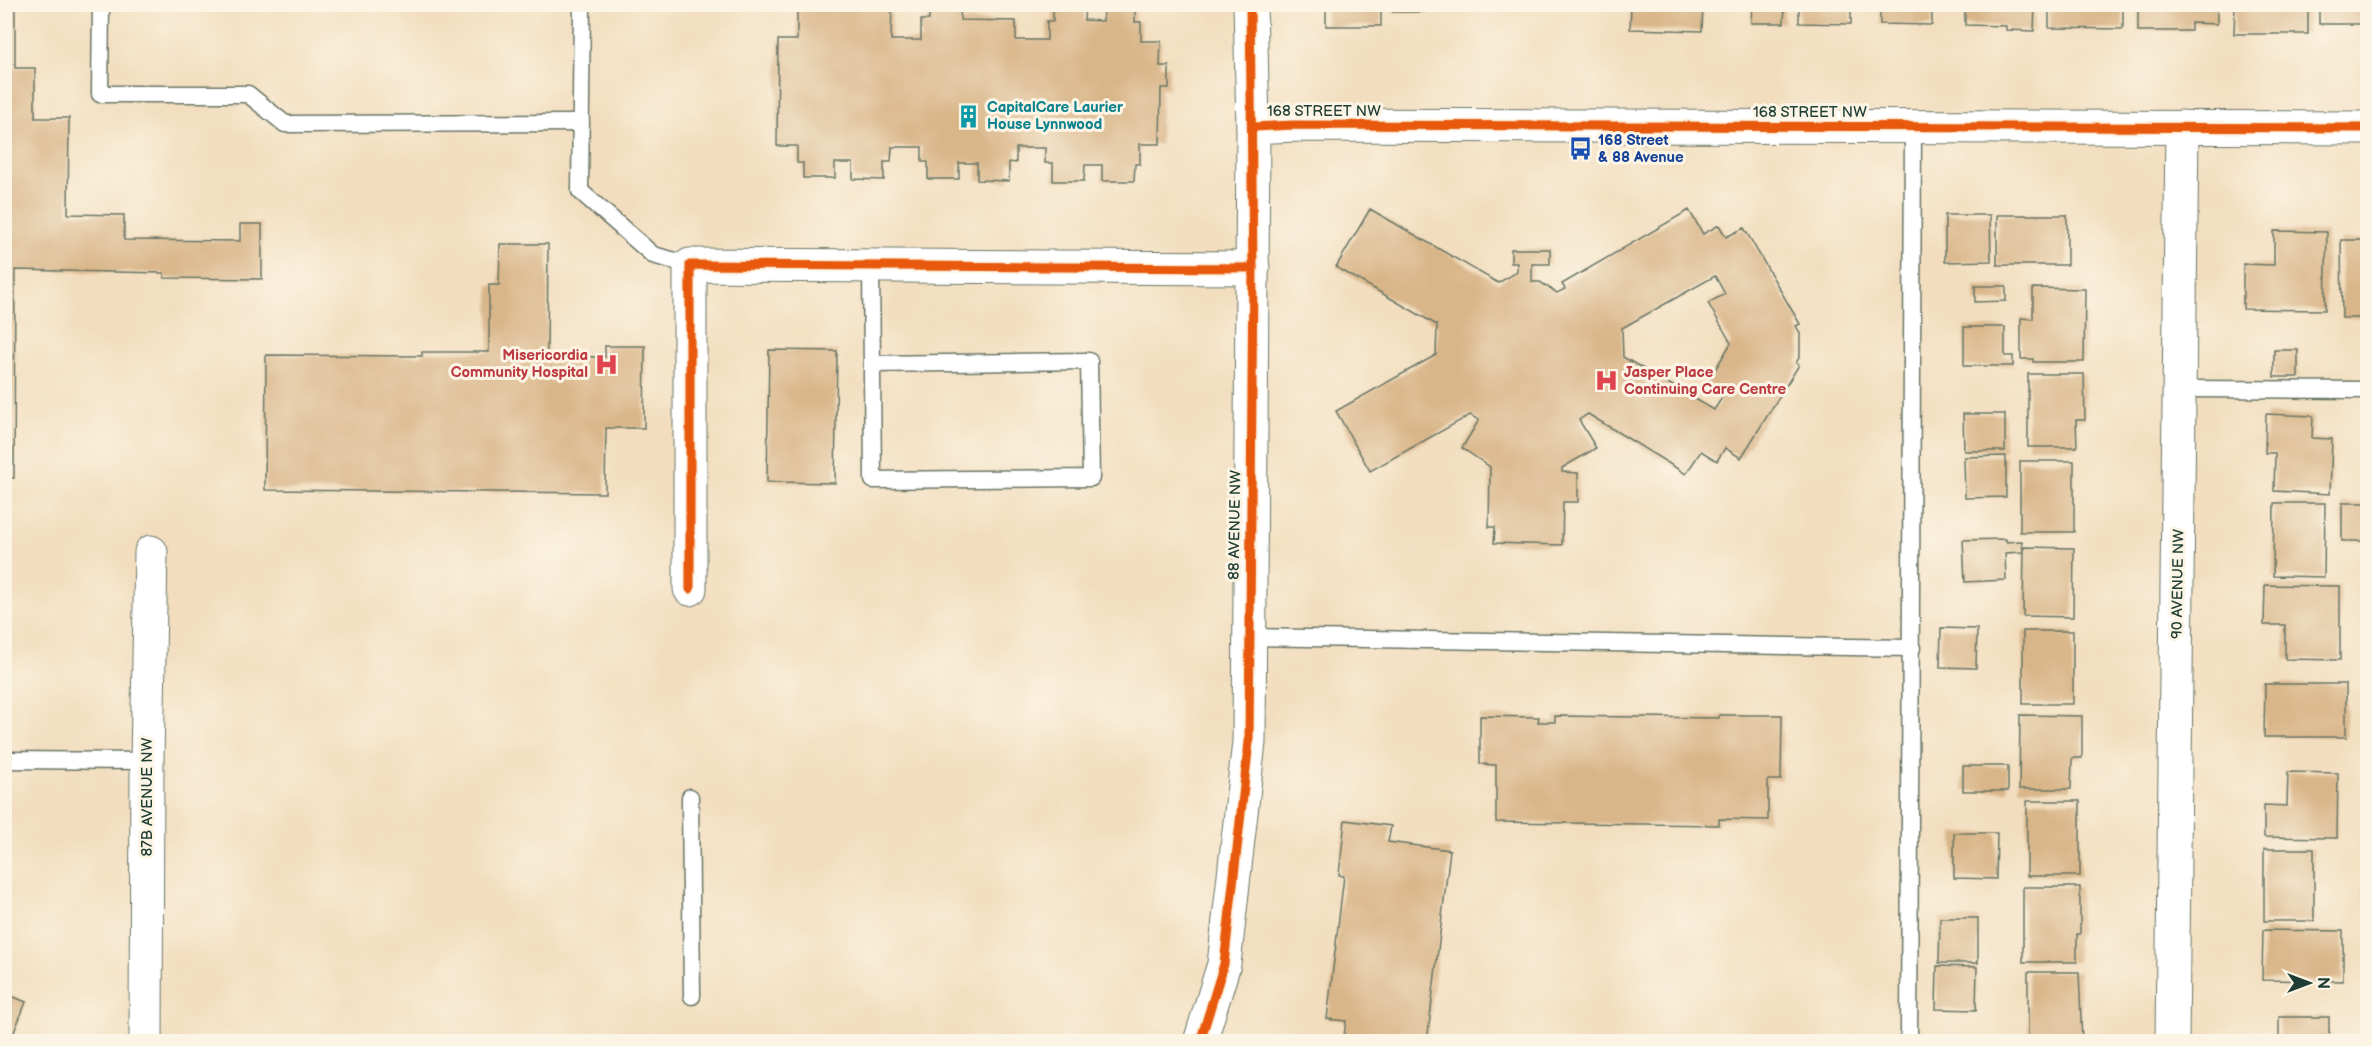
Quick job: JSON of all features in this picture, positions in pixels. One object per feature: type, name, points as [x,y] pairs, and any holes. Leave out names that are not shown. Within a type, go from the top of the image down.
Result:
[{"type":"street","name":"88 AVENUE NW","points":[[1200,1041],[1224,964],[1249,742],[1253,268],[1250,4]]},
{"type":"street","name":"168 STREET NW","points":[[1253,127],[1316,125],[2367,128]]},
{"type":"street","name":"90 AVENUE NW","points":[[2172,1041],[2182,127]]},
{"type":"street","points":[[690,589],[690,265],[1253,268]]},
{"type":"street","name":"87B AVENUE NW","points":[[146,1041],[147,761],[151,552]]},
{"type":"lane","points":[[101,4],[100,94],[248,94],[285,124],[581,123]]},
{"type":"lane","points":[[582,4],[580,191],[653,255],[690,265]]},
{"type":"lane","points":[[1910,1041],[1913,128]]},
{"type":"lane","points":[[871,266],[873,480],[1091,478],[1089,361],[872,364]]},
{"type":"lane","points":[[2180,389],[2367,390]]},
{"type":"lane","points":[[1249,637],[1912,648]]},
{"type":"lane","points":[[4,760],[147,761]]},
{"type":"lane","points":[[690,797],[692,996]]},
{"type":"building","points":[[4,4],[15,4],[15,68],[35,68],[35,118],[69,118],[68,214],[124,215],[124,240],[240,241],[240,224],[262,224],[262,279],[164,278],[164,273],[15,270],[14,478],[4,478]]},
{"type":"building","name":"CapitalCare Laurier House Lynnwood","points":[[777,4],[892,4],[891,40],[921,40],[921,20],[929,20],[929,4],[961,4],[960,20],[1016,21],[1016,40],[1047,40],[1047,21],[1053,21],[1053,4],[1085,5],[1084,20],[1103,21],[1104,4],[1135,5],[1135,22],[1141,22],[1141,41],[1161,41],[1160,66],[1169,66],[1169,88],[1161,88],[1160,144],[1140,144],[1140,164],[1135,164],[1134,181],[1102,181],[1102,165],[1085,165],[1084,181],[1053,181],[1053,163],[1045,163],[1045,148],[1016,148],[1016,163],[1009,162],[1009,181],[977,180],[977,163],[959,163],[959,179],[928,179],[928,162],[922,162],[922,147],[892,147],[891,162],[884,162],[884,180],[853,179],[853,163],[835,163],[835,178],[803,178],[803,163],[797,163],[797,146],[777,146],[778,40],[797,40],[797,9],[777,8]]},
{"type":"building","points":[[1326,4],[1381,4],[1381,26],[1326,26]]},
{"type":"building","points":[[1393,4],[1425,4],[1425,12],[1393,12]]},
{"type":"building","points":[[1631,4],[1703,4],[1702,31],[1630,29]]},
{"type":"building","points":[[1752,4],[1785,4],[1784,23],[1751,23]]},
{"type":"building","points":[[1799,4],[1851,4],[1851,24],[1799,23]]},
{"type":"building","points":[[1880,4],[1932,4],[1932,25],[1880,24]]},
{"type":"building","points":[[1965,4],[2035,4],[2034,31],[2006,30],[2006,26],[1965,25]]},
{"type":"building","points":[[2049,4],[2123,4],[2123,29],[2049,28]]},
{"type":"building","points":[[2138,4],[2217,4],[2217,24],[2191,23],[2191,31],[2138,31]]},
{"type":"building","points":[[2235,4],[2308,4],[2308,34],[2234,34]]},
{"type":"building","points":[[2319,4],[2368,4],[2368,24],[2319,24]]},
{"type":"building","points":[[1370,209],[1498,283],[1517,272],[1517,263],[1511,263],[1511,249],[1550,249],[1550,264],[1532,264],[1532,282],[1540,282],[1557,293],[1565,289],[1562,284],[1689,210],[1703,234],[1719,225],[1726,237],[1744,228],[1800,324],[1796,326],[1800,333],[1800,356],[1796,363],[1799,365],[1741,458],[1725,448],[1717,461],[1701,451],[1686,474],[1588,414],[1579,420],[1596,448],[1562,468],[1562,472],[1578,473],[1578,502],[1563,502],[1562,545],[1494,543],[1495,527],[1489,527],[1490,467],[1462,448],[1479,420],[1470,415],[1370,471],[1336,411],[1436,355],[1437,325],[1336,267]],"holes":[[[1715,276],[1725,294],[1708,303],[1731,343],[1707,383],[1725,393],[1714,410],[1623,357],[1622,328]]]},
{"type":"building","points":[[1945,215],[1990,215],[1991,261],[1945,262]]},
{"type":"building","points":[[1997,215],[2067,215],[2067,265],[1997,265]]},
{"type":"building","points":[[2274,231],[2327,232],[2325,310],[2243,309],[2243,264],[2274,265]]},
{"type":"building","points":[[2341,240],[2368,240],[2368,318],[2342,318]]},
{"type":"building","points":[[500,244],[548,244],[547,356],[605,357],[605,346],[645,346],[644,428],[606,428],[605,493],[265,490],[266,355],[422,356],[422,352],[489,352],[489,285],[499,285]]},
{"type":"building","points":[[1975,286],[2006,286],[2006,301],[1975,302]]},
{"type":"building","points":[[2033,288],[2085,289],[2084,362],[2033,362],[2033,359],[2021,359],[2021,318],[2033,319]]},
{"type":"building","points":[[1964,327],[2005,327],[2005,356],[2013,356],[2013,366],[1964,366]]},
{"type":"building","points":[[769,350],[837,351],[835,483],[767,482]]},
{"type":"building","points":[[2274,350],[2298,350],[2298,377],[2274,377]]},
{"type":"building","points":[[2028,374],[2084,374],[2085,420],[2076,420],[2077,447],[2028,447]]},
{"type":"building","points":[[1963,414],[2005,414],[2005,451],[1964,451]]},
{"type":"building","points":[[2266,414],[2313,416],[2312,438],[2332,439],[2330,494],[2274,491],[2275,453],[2265,453]]},
{"type":"building","points":[[2006,456],[2006,497],[1965,498],[1964,457]]},
{"type":"building","points":[[2020,461],[2074,461],[2074,532],[2020,532]]},
{"type":"building","points":[[2274,503],[2325,503],[2324,577],[2273,576]]},
{"type":"building","points":[[2342,503],[2368,503],[2368,541],[2342,541]]},
{"type":"building","points":[[2006,539],[2006,542],[2022,541],[2023,552],[2005,553],[2006,580],[1965,582],[1963,540]]},
{"type":"building","points":[[2024,547],[2074,548],[2073,617],[2023,616]]},
{"type":"building","points":[[2265,585],[2340,586],[2340,660],[2285,659],[2285,625],[2264,625]]},
{"type":"building","points":[[1941,628],[1977,629],[1976,668],[1940,667]]},
{"type":"building","points":[[2023,631],[2073,631],[2073,704],[2023,704]]},
{"type":"building","points":[[2363,668],[2368,668],[2368,706],[2363,706]]},
{"type":"building","points":[[2265,684],[2346,684],[2346,737],[2264,737]]},
{"type":"building","points":[[1719,715],[1782,715],[1781,780],[1768,780],[1768,820],[1719,819],[1719,825],[1496,822],[1496,765],[1480,764],[1480,716],[1539,717],[1538,722],[1555,722],[1555,716],[1719,718]]},
{"type":"building","points":[[2020,715],[2082,716],[2082,758],[2072,758],[2071,789],[2019,789]]},
{"type":"building","points":[[1963,766],[2008,766],[2008,791],[1963,791]]},
{"type":"building","points":[[2288,772],[2338,773],[2337,838],[2264,837],[2264,805],[2287,806]]},
{"type":"building","points":[[2027,801],[2080,801],[2080,876],[2027,876]]},
{"type":"building","points":[[1345,820],[1391,826],[1388,842],[1450,850],[1427,1042],[1343,1042],[1346,1021],[1327,1019],[1344,876],[1339,875]]},
{"type":"building","points":[[1954,833],[1997,833],[1996,879],[1954,878]]},
{"type":"building","points":[[2264,849],[2314,849],[2314,921],[2264,921]]},
{"type":"building","points":[[2363,854],[2368,854],[2368,900],[2364,900]]},
{"type":"building","points":[[2023,887],[2080,887],[2080,934],[2077,934],[2077,962],[2023,962]]},
{"type":"building","points":[[1940,918],[1978,918],[1978,963],[1939,963]]},
{"type":"building","points":[[2263,930],[2343,931],[2343,981],[2262,980]]},
{"type":"building","points":[[1937,966],[1977,967],[1976,1010],[1936,1009]]},
{"type":"building","points":[[2028,972],[2079,972],[2082,1042],[2028,1042]]},
{"type":"building","points":[[4,993],[26,1002],[10,1042],[4,1042]]},
{"type":"building","points":[[2362,1011],[2368,1011],[2368,1042],[2362,1042]]},
{"type":"building","points":[[2279,1017],[2329,1017],[2329,1042],[2279,1042]]},
{"type":"cycle path","points":[[1200,1042],[1224,964],[1249,742],[1253,268],[1250,4]]},
{"type":"cycle path","points":[[1253,127],[1293,125],[2368,128]]},
{"type":"cycle path","points":[[690,589],[690,265],[1253,268]]},
{"type":"place","name":"CapitalCare Laurier House Lynnwood","points":[[969,116]]},
{"type":"place","name":"168 Street & 88 Avenue","points":[[1580,149]]},
{"type":"place","name":"Misericordia Community Hospital","points":[[606,364]]},
{"type":"place","name":"Jasper Place Continuing Care Centre","points":[[1606,381]]}]
